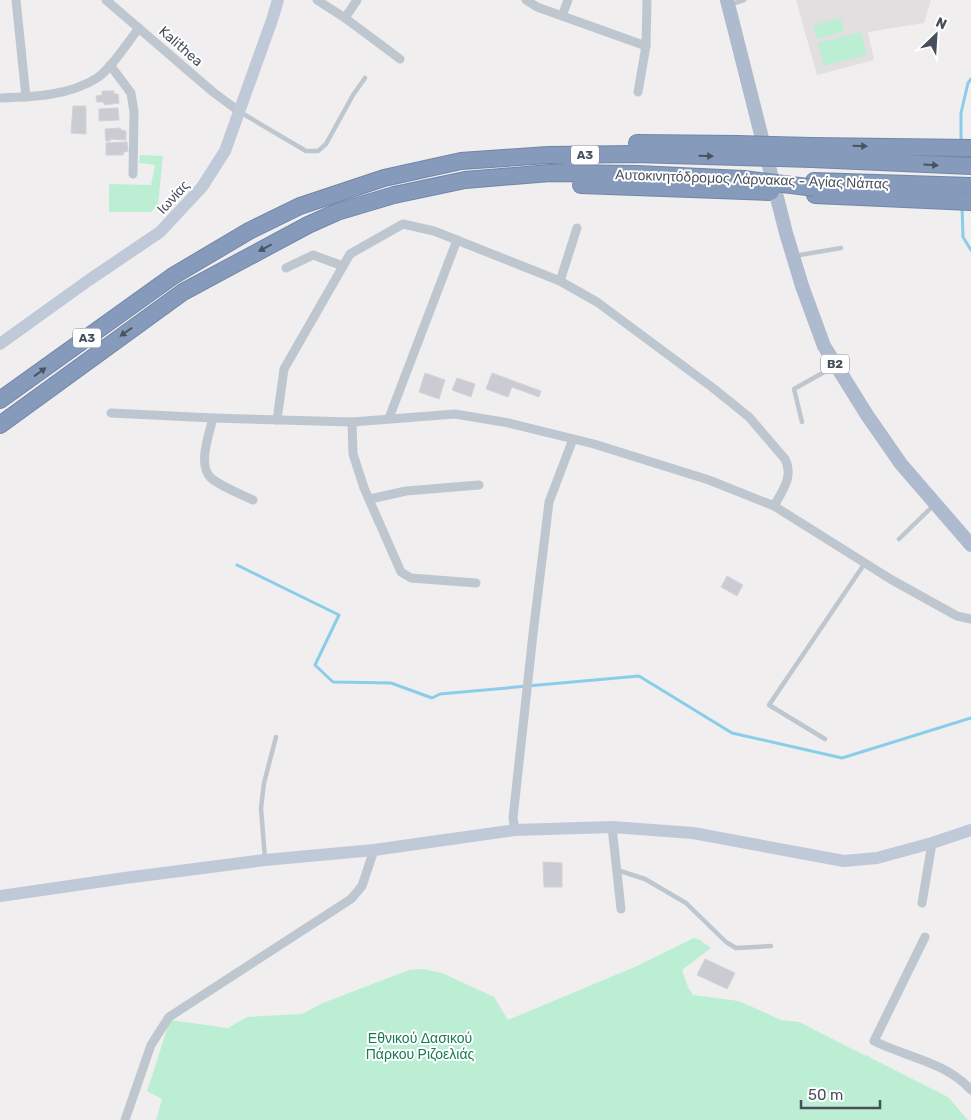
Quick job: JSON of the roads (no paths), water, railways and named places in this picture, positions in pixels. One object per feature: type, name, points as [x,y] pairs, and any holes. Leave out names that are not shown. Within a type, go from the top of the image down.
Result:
[{"type":"highway","points":[[811,152],[971,148]]},
{"type":"highway","name":"Αυτοκινητόδρομος Λάρνακας - Αγίας Νάπας","points":[[0,400],[173,276],[250,231],[300,206],[384,178],[461,161],[548,155],[739,151],[811,152],[971,166]]},
{"type":"highway","name":"A3","points":[[0,425],[183,292],[308,225],[342,220],[397,203],[477,189],[549,184],[637,186],[744,185],[815,188]]},
{"type":"highway","name":"Αυτοκινητόδρομος Λάρνακας - Αγίας Νάπας","points":[[815,188],[971,186]]},
{"type":"highway","points":[[815,188],[971,202]]},
{"type":"main road","name":"Ιωνίας","points":[[0,344],[160,232],[202,187],[225,152],[278,0]]},
{"type":"main road","name":"B2","points":[[727,3],[793,256],[824,346],[896,457],[934,504],[971,545]]},
{"type":"main road","points":[[0,896],[124,878],[265,860],[374,850],[515,830],[612,827],[693,833],[844,861],[877,858],[932,844],[971,830]]},
{"type":"street","points":[[16,0],[26,98]]},
{"type":"street","name":"Kalithea","points":[[106,0],[213,92],[240,112]]},
{"type":"street","points":[[317,0],[400,59]]},
{"type":"street","points":[[344,18],[357,0]]},
{"type":"street","points":[[526,0],[537,7],[646,46]]},
{"type":"street","points":[[562,16],[568,0]]},
{"type":"street","points":[[638,92],[646,46],[647,0]]},
{"type":"street","points":[[0,98],[26,98],[74,89],[98,78],[139,28]]},
{"type":"street","points":[[110,65],[122,78],[131,93],[134,112],[133,174]]},
{"type":"street","points":[[277,420],[284,369],[350,254],[403,224],[434,231],[560,280],[597,302],[713,388],[749,417],[785,459],[788,466],[788,482],[774,506]]},
{"type":"street","points":[[560,280],[578,228]]},
{"type":"street","points":[[389,418],[456,240]]},
{"type":"street","points":[[286,268],[313,255],[343,266]]},
{"type":"street","points":[[111,413],[352,422],[456,414],[509,423],[594,444],[709,480],[774,506],[865,563],[957,616],[971,619]]},
{"type":"street","points":[[212,418],[206,454],[206,467],[210,476],[217,482],[253,500]]},
{"type":"street","points":[[352,422],[353,454],[364,488],[401,572],[411,578],[476,583]]},
{"type":"street","points":[[515,830],[513,818],[549,502],[573,439]]},
{"type":"street","points":[[370,499],[406,491],[478,485]]},
{"type":"street","points":[[612,827],[621,909]]},
{"type":"street","points":[[922,903],[932,844]]},
{"type":"street","points":[[125,1120],[151,1045],[168,1017],[351,899],[362,886],[374,850]]},
{"type":"street","points":[[925,937],[874,1041],[924,1060],[950,1074],[971,1090]]},
{"type":"lane","points":[[727,3],[744,0]]},
{"type":"lane","points":[[240,112],[306,151],[318,151],[326,144],[353,95],[365,78]]},
{"type":"lane","points":[[793,256],[841,248]]},
{"type":"lane","points":[[802,422],[794,388],[836,365]]},
{"type":"lane","points":[[899,539],[934,504]]},
{"type":"lane","points":[[826,739],[770,705],[865,563]]},
{"type":"lane","points":[[265,860],[262,808],[264,783],[276,737]]},
{"type":"lane","points":[[617,870],[644,879],[686,904],[726,942],[736,948],[771,946]]},
{"type":"waterway","points":[[961,142],[961,113],[968,83],[971,79]]},
{"type":"waterway","points":[[962,206],[963,237],[971,250]]},
{"type":"waterway","points":[[237,565],[339,615],[315,665],[333,682],[391,683],[432,698],[440,694],[639,676],[732,733],[842,758],[971,718]]},
{"type":"park label","name":"Εθνικού Δασικού Πάρκου Ριζοελιάς","points":[[420,1046]]}]
